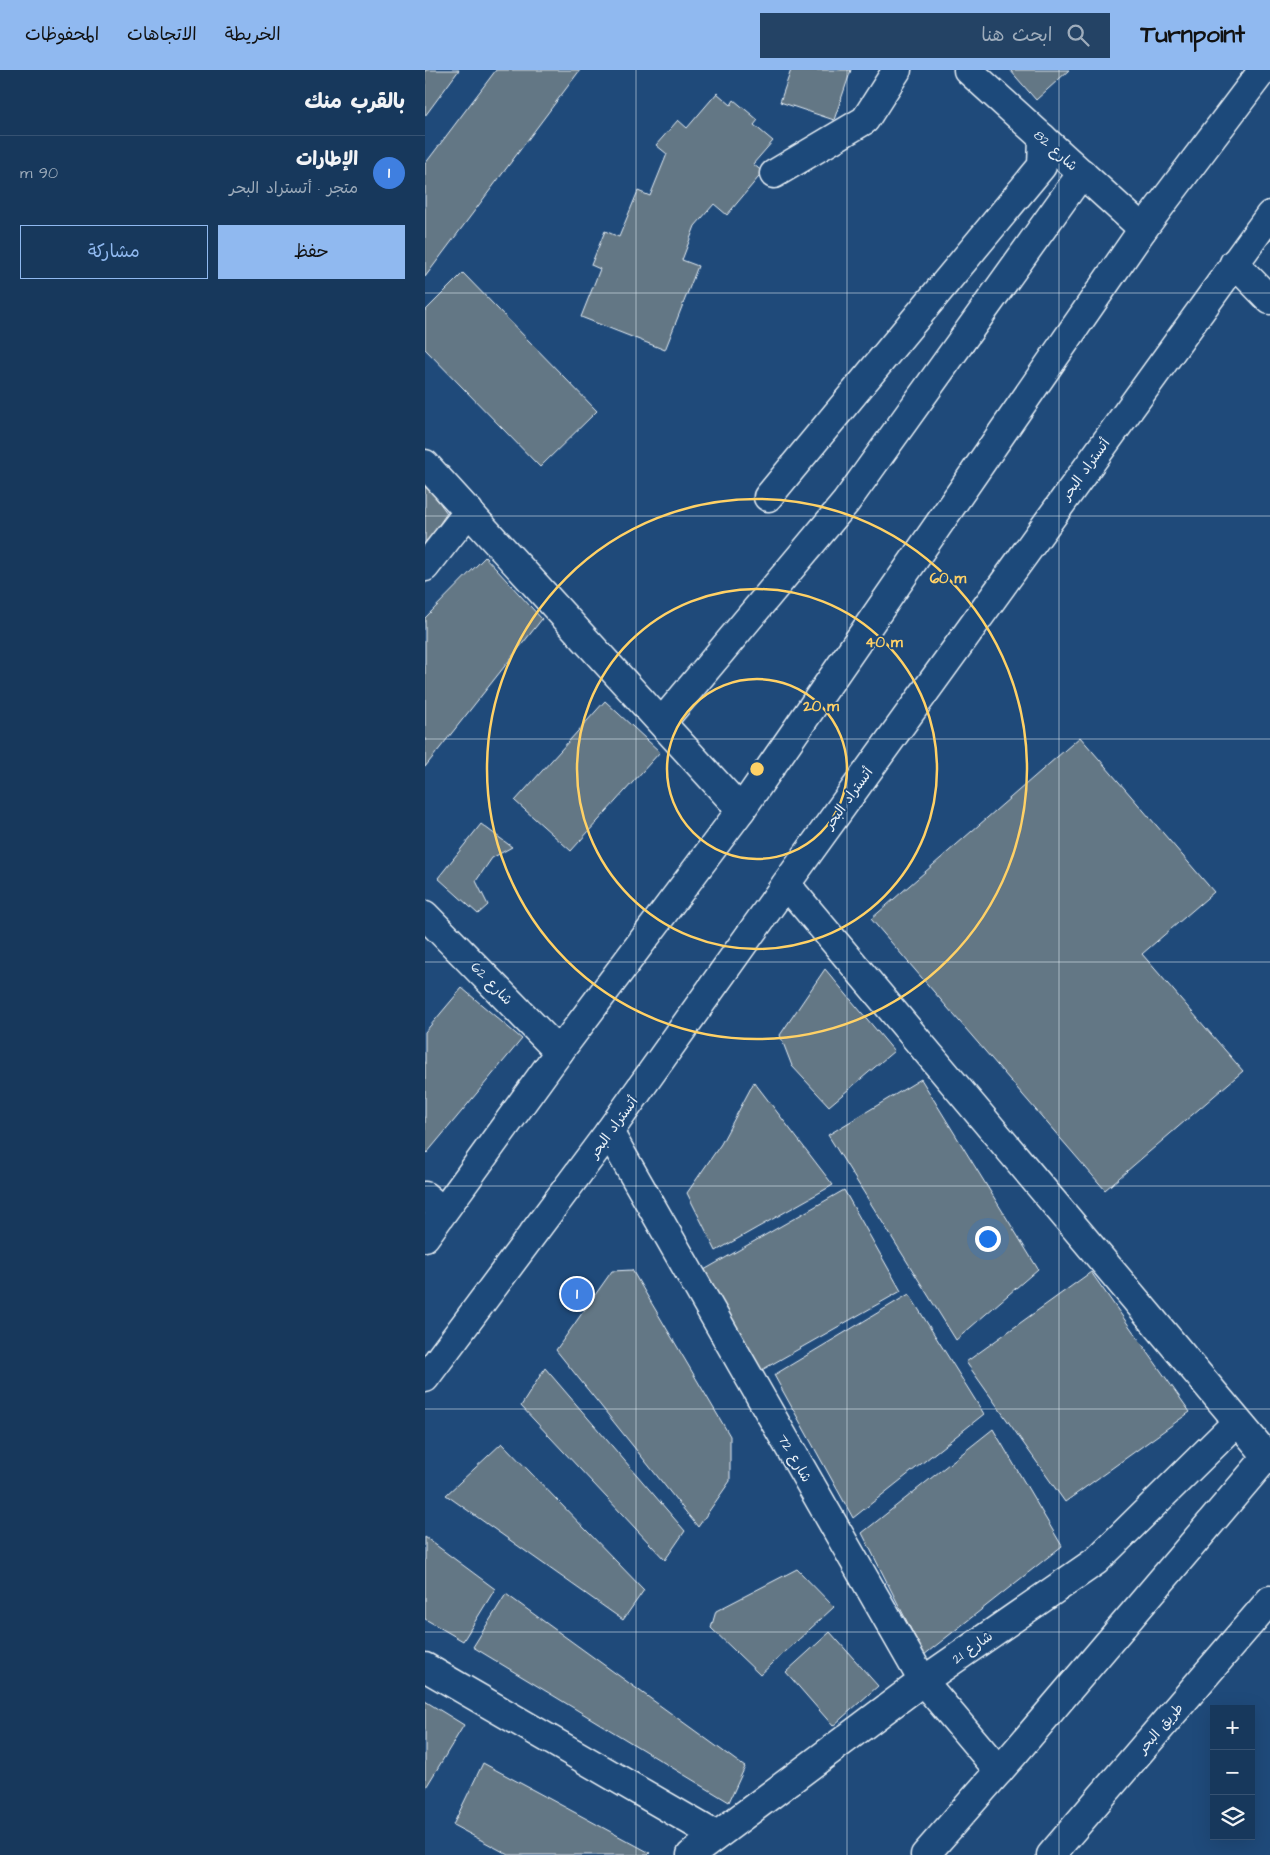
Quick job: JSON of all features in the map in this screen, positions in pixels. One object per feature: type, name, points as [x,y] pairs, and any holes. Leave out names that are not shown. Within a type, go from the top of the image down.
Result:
[{"type":"main road","points":[[774,174],[865,120],[897,70]]},
{"type":"main road","name":"شارع 82","points":[[968,70],[1143,229]]},
{"type":"main road","points":[[425,1237],[434,1204],[559,1052],[741,810],[1143,229],[1263,70]]},
{"type":"main road","points":[[768,497],[1043,166],[1043,138]]},
{"type":"main road","points":[[661,722],[846,502],[1082,173]]},
{"type":"main road","name":"أتستراد البحر","points":[[425,1378],[609,1132],[1270,215]]},
{"type":"main road","points":[[1234,264],[1270,300]]},
{"type":"main road","points":[[425,464],[741,810]]},
{"type":"main road","points":[[425,567],[469,511]]},
{"type":"main road","points":[[786,884],[1237,1422],[1269,1455],[925,1855]]},
{"type":"main road","name":"شارع 62","points":[[425,915],[559,1052]]},
{"type":"main road","name":"شارع 72","points":[[609,1132],[923,1681],[999,1771]]},
{"type":"main road","name":"شارع 21","points":[[691,1855],[715,1835],[923,1681],[1096,1561],[1237,1422]]},
{"type":"main road","name":"طريق البحر","points":[[1051,1855],[1270,1600]]},
{"type":"main road","points":[[425,1667],[715,1835]]},
{"type":"building","points":[[425,70],[459,70],[425,116]]},
{"type":"building","points":[[496,70],[580,70],[425,277],[425,164]]},
{"type":"building","points":[[791,70],[851,70],[834,120],[780,102]]},
{"type":"building","points":[[1010,70],[1069,70],[1036,100]]},
{"type":"building","points":[[717,93],[731,105],[734,100],[758,120],[754,125],[773,141],[753,164],[763,172],[727,215],[714,204],[695,226],[682,260],[698,266],[665,350],[581,317],[600,269],[591,265],[605,231],[619,237],[638,191],[650,196],[667,154],[656,145],[678,120],[687,128]]},
{"type":"building","points":[[463,273],[597,411],[540,467],[425,349],[425,311]]},
{"type":"building","points":[[425,483],[447,513],[425,545]]},
{"type":"building","points":[[485,557],[542,619],[425,767],[425,618]]},
{"type":"building","points":[[605,701],[660,752],[571,851],[515,801]]},
{"type":"building","points":[[1080,737],[1214,892],[1142,954],[1243,1071],[1105,1190],[871,919]]},
{"type":"building","points":[[481,824],[512,847],[492,858],[476,881],[488,905],[478,914],[438,878]]},
{"type":"building","points":[[825,969],[894,1051],[829,1106],[792,1066],[780,1035]]},
{"type":"building","points":[[462,988],[522,1039],[427,1153],[425,1151],[425,1032]]},
{"type":"building","points":[[921,1079],[1038,1269],[956,1340],[828,1135]]},
{"type":"building","points":[[754,1082],[833,1185],[716,1251],[687,1193],[721,1144]]},
{"type":"building","points":[[844,1190],[901,1291],[760,1371],[704,1270]]},
{"type":"building","points":[[632,1270],[730,1436],[730,1481],[698,1527],[556,1350],[612,1271]]},
{"type":"building","points":[[1091,1272],[1190,1412],[1065,1502],[966,1362]]},
{"type":"building","points":[[909,1294],[984,1414],[853,1518],[774,1375]]},
{"type":"building","points":[[545,1368],[685,1531],[665,1560],[521,1406]]},
{"type":"building","points":[[993,1429],[1062,1546],[924,1655],[862,1533]]},
{"type":"building","points":[[502,1443],[644,1590],[623,1620],[446,1495]]},
{"type":"building","points":[[425,1537],[495,1589],[463,1641],[425,1619]]},
{"type":"building","points":[[797,1569],[834,1607],[760,1675],[711,1628],[716,1611]]},
{"type":"building","points":[[506,1594],[745,1767],[729,1802],[473,1647]]},
{"type":"building","points":[[830,1632],[878,1686],[833,1726],[786,1672]]},
{"type":"building","points":[[425,1701],[464,1725],[425,1789]]},
{"type":"building","points":[[483,1763],[650,1853],[648,1855],[509,1855],[453,1825]]},
{"type":"place","name":"الإطارات","points":[[577,1294]]}]
